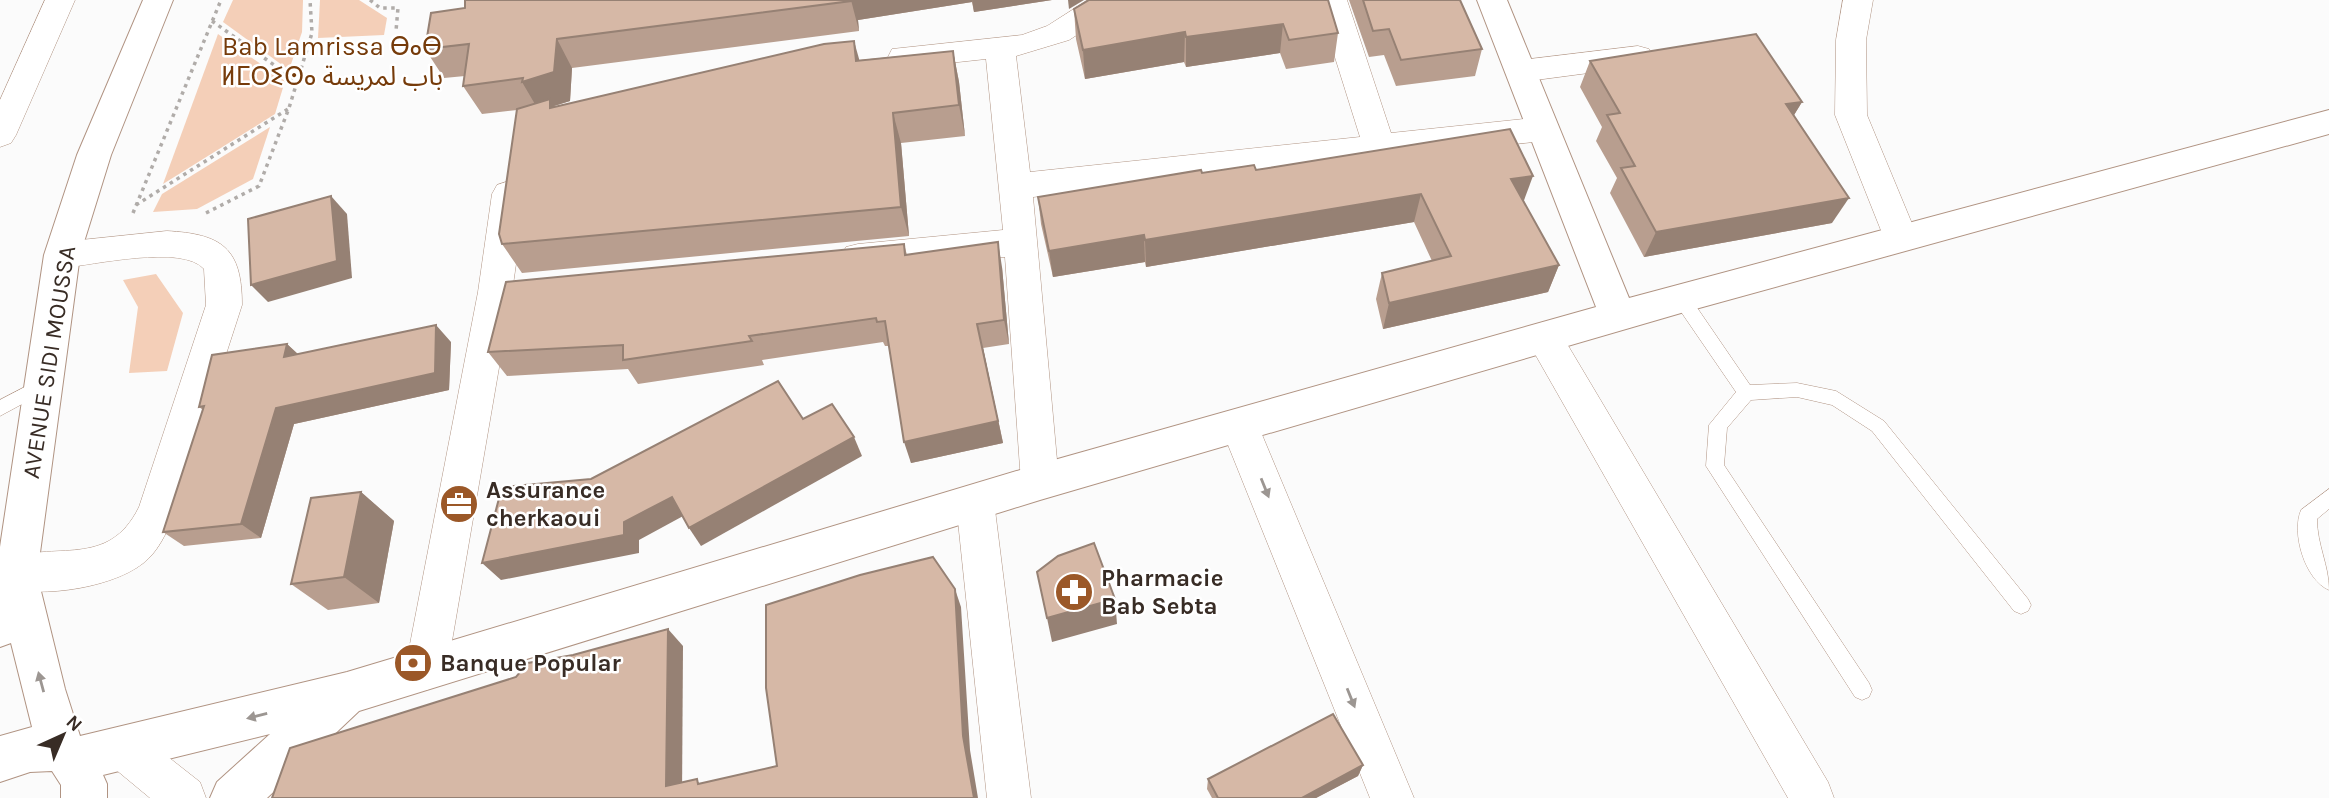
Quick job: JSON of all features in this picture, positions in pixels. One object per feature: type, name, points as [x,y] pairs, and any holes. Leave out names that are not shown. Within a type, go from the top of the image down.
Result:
[{"type":"street","points":[[0,135],[60,0]]},
{"type":"street","name":"AVENUE SIDI MOUSSA","points":[[0,627],[44,384],[62,255],[94,155],[158,0]]},
{"type":"street","points":[[877,59],[1000,48],[1043,41],[1108,3],[1139,0]]},
{"type":"street","points":[[1332,0],[1379,145]]},
{"type":"street","points":[[1492,0],[1618,316]]},
{"type":"street","points":[[1857,0],[1851,40],[1851,116],[1901,238]]},
{"type":"street","points":[[1000,48],[1021,242],[1040,482]]},
{"type":"street","points":[[1521,71],[1672,53]]},
{"type":"street","points":[[0,760],[30,750],[73,769],[124,749],[347,693],[1040,482],[1544,337],[2329,122]]},
{"type":"street","points":[[1015,186],[1543,128]]},
{"type":"street","points":[[426,670],[508,290],[514,158]]},
{"type":"street","points":[[827,260],[1021,242]]},
{"type":"street","points":[[9,574],[105,564],[124,553],[144,536],[158,509],[224,306],[225,276],[215,256],[201,246],[178,243],[62,255]]},
{"type":"street","points":[[1544,337],[1812,798]]},
{"type":"street","points":[[1239,425],[1392,798]]},
{"type":"street","points":[[975,502],[1009,798]]},
{"type":"street","name":"AVENUE SIDI MOUSSA","points":[[9,574],[40,677],[73,769]]},
{"type":"street","points":[[233,798],[347,693]]},
{"type":"street","points":[[124,749],[184,798]]},
{"type":"lane","points":[[1681,298],[1745,393]]},
{"type":"lane","points":[[0,409],[44,384]]},
{"type":"lane","points":[[1862,690],[1714,466],[1718,425],[1745,393],[1797,390],[1836,398],[1878,426],[2021,605]]},
{"type":"lane","points":[[2329,497],[2308,516],[2307,544],[2329,581]]},
{"type":"path","points":[[120,249],[221,0]]},
{"type":"path","points":[[197,218],[259,186],[289,108],[312,33],[310,0]]},
{"type":"path","points":[[370,0],[380,8],[398,8],[396,31]]},
{"type":"path","points":[[212,21],[298,82]]},
{"type":"path","points":[[136,205],[289,108]]},
{"type":"shaded area","points":[[233,0],[303,0],[302,32],[289,70],[223,22]]},
{"type":"shaded area","points":[[320,0],[359,0],[387,18],[384,35],[318,38]]},
{"type":"shaded area","points":[[218,34],[285,81],[275,114],[163,184]]},
{"type":"shaded area","points":[[270,127],[253,179],[197,209],[153,212],[162,194]]},
{"type":"shaded area","points":[[156,274],[183,313],[167,371],[129,373],[138,307],[123,280]]},
{"type":"building","points":[[465,0],[851,1],[557,39],[554,72],[522,82],[523,78],[463,86],[469,44],[425,49],[431,13],[465,8]]},
{"type":"building","points":[[1089,0],[1328,0],[1338,33],[1289,40],[1283,24],[1186,37],[1185,32],[1083,50],[1074,9]]},
{"type":"building","points":[[1363,0],[1460,0],[1482,49],[1401,60],[1389,29],[1373,31]]},
{"type":"building","points":[[1756,34],[1802,102],[1786,104],[1849,198],[1656,232],[1621,168],[1635,166],[1607,115],[1620,113],[1590,61]]},
{"type":"building","points":[[854,41],[856,61],[953,51],[959,105],[893,113],[901,207],[502,244],[499,234],[517,109],[550,99],[550,108],[824,44]]},
{"type":"building","points":[[1510,129],[1533,176],[1511,179],[1559,265],[1389,303],[1382,273],[1451,256],[1421,194],[1145,240],[1144,235],[1049,251],[1038,197],[1201,170],[1202,173],[1254,165],[1256,170]]},
{"type":"building","points":[[331,196],[337,261],[251,285],[248,219]]},
{"type":"building","points":[[998,242],[1004,320],[977,324],[998,421],[904,442],[885,321],[877,322],[876,318],[749,336],[752,341],[623,360],[623,345],[488,352],[506,282],[904,244],[905,255]]},
{"type":"building","points":[[436,325],[435,373],[276,408],[241,524],[163,532],[204,406],[199,407],[212,355],[287,344],[284,357]]},
{"type":"building","points":[[778,381],[803,419],[832,404],[854,437],[689,528],[672,497],[624,522],[624,535],[482,563],[502,487],[591,479]]},
{"type":"building","points":[[361,492],[344,577],[291,584],[311,498]]},
{"type":"building","points":[[1094,543],[1115,599],[1047,618],[1037,572],[1058,556]]},
{"type":"building","points":[[933,557],[955,589],[963,736],[974,798],[272,798],[290,748],[516,677],[528,663],[573,655],[668,629],[666,786],[697,779],[698,784],[777,766],[766,688],[766,605],[860,575]]},
{"type":"building","points":[[1333,714],[1363,765],[1302,798],[1218,798],[1208,779]]},
{"type":"place","name":"Assurance cherkaoui","points":[[459,504]]},
{"type":"place","name":"Pharmacie Bab Sebta","points":[[1074,592]]},
{"type":"place","name":"Banque Popular","points":[[413,663]]},
{"type":"district","name":"Bab Lamrissa ⴱⴰⴱ ⵍⵎⵔⵉⵙⴰ باب لمريسة","points":[[332,61]]}]
